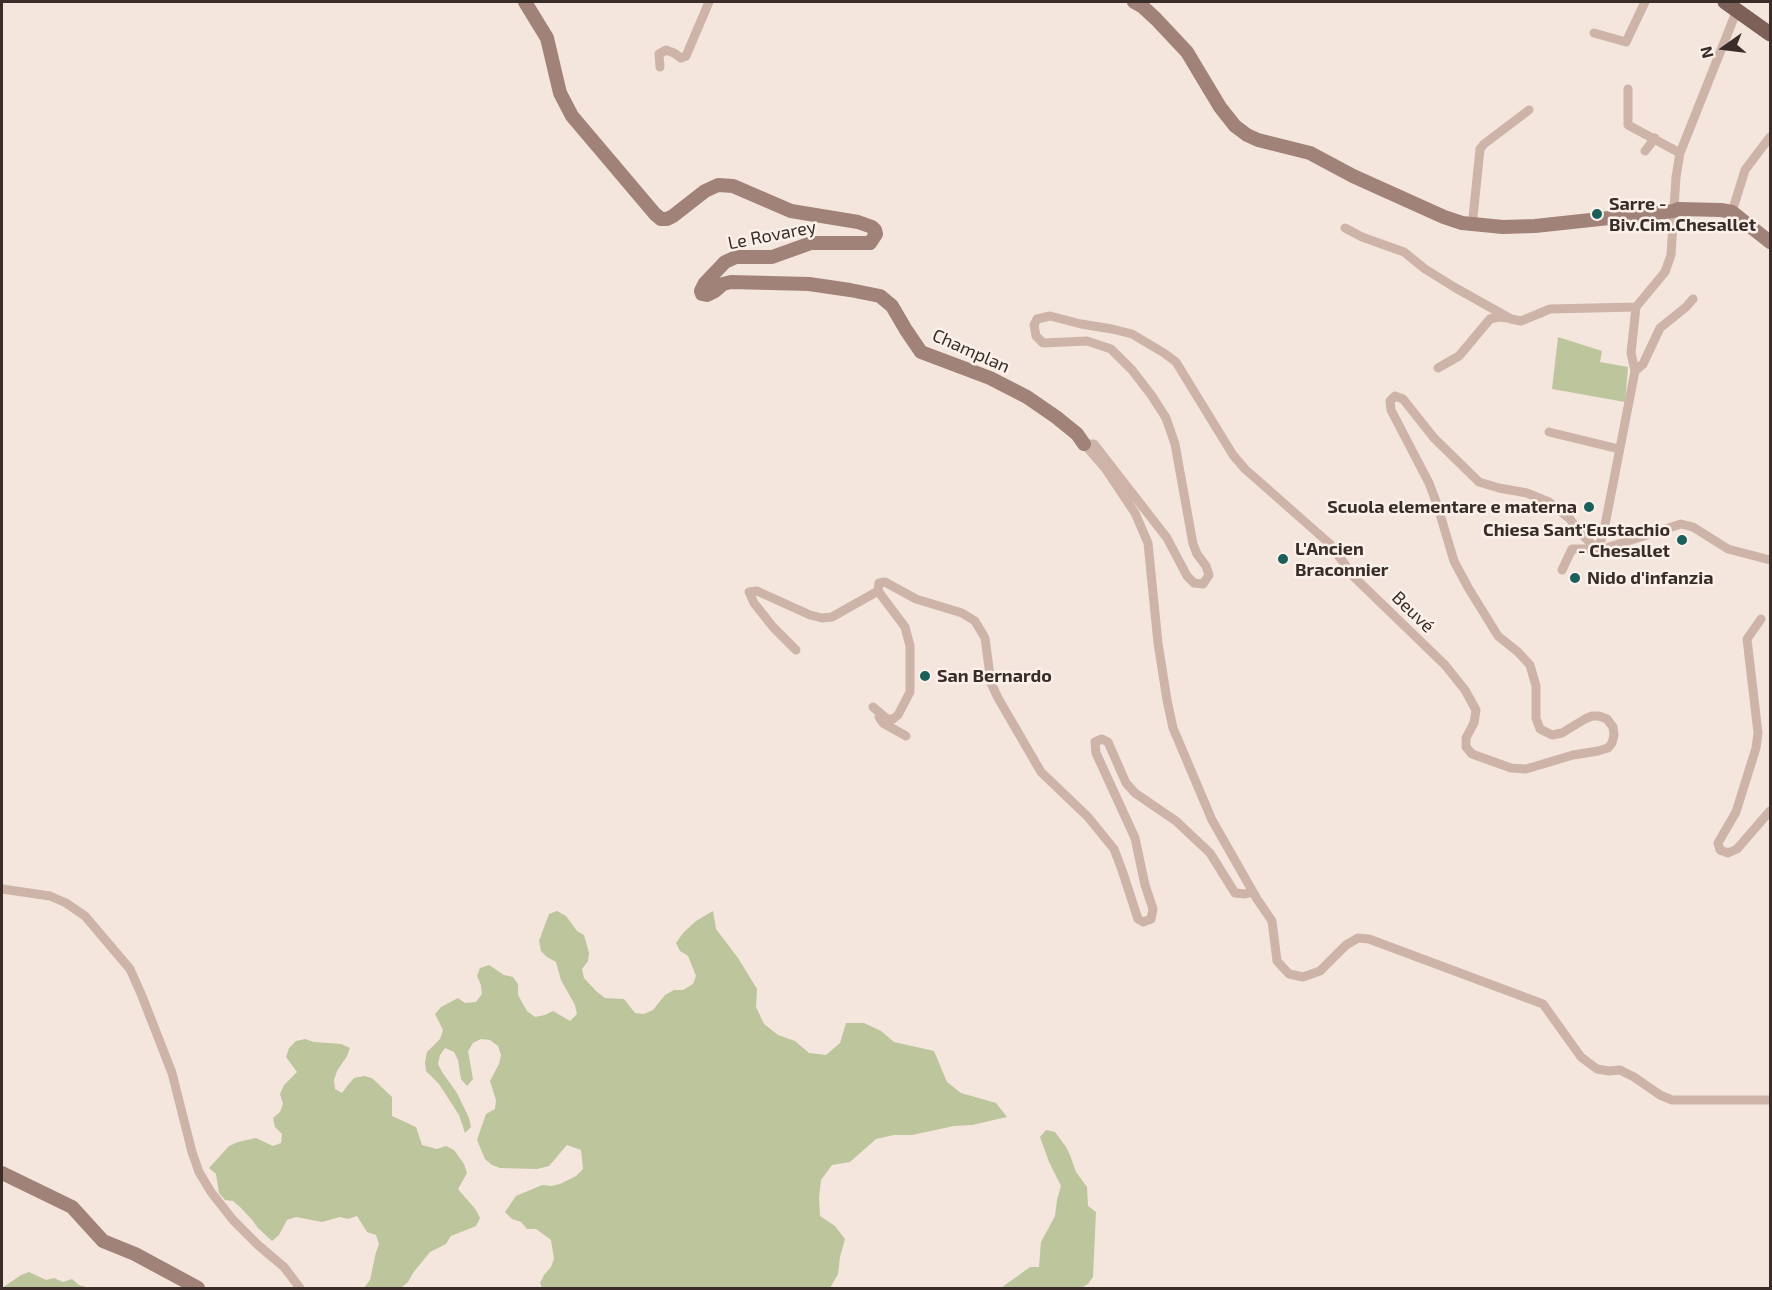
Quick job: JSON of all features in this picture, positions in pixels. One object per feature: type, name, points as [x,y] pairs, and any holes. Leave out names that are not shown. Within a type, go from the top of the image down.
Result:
[{"type":"main road","points":[[1731,6],[1770,34]]},
{"type":"street","name":"Le Rovarey","points":[[525,2],[547,38],[560,93],[572,116],[661,219],[667,219],[705,191],[718,185],[733,186],[791,211],[858,222],[872,227],[876,234],[870,243],[811,243],[772,256],[736,257],[725,262],[705,283],[702,294],[707,295],[723,284],[731,282],[809,284],[850,290]]},
{"type":"street","points":[[660,67],[659,54],[666,50],[681,58],[686,56],[709,2]]},
{"type":"street","points":[[1134,2],[1150,13],[1187,52],[1220,107],[1235,126],[1246,135],[1310,153],[1353,176],[1444,217],[1471,225],[1503,227],[1535,226],[1678,209],[1721,210],[1732,212],[1770,242]]},
{"type":"street","points":[[1594,33],[1626,42],[1645,2]]},
{"type":"street","points":[[1596,548],[1601,541],[1605,525],[1635,371],[1631,353],[1636,307],[1665,272],[1671,255],[1676,177],[1680,153],[1731,6]]},
{"type":"street","points":[[1628,89],[1628,125],[1680,153]]},
{"type":"street","points":[[1471,225],[1480,148],[1529,110]]},
{"type":"street","points":[[1732,212],[1745,170],[1770,137]]},
{"type":"street","points":[[1644,151],[1655,138]]},
{"type":"street","points":[[1345,228],[1362,237],[1404,252],[1425,269],[1510,319]]},
{"type":"street","name":"Champlan","points":[[850,290],[880,296],[892,306],[921,352],[990,378],[1027,397],[1077,434],[1084,444]]},
{"type":"street","points":[[1635,371],[1644,364],[1660,328],[1693,299]]},
{"type":"street","points":[[1438,368],[1459,356],[1490,319],[1499,317],[1521,321],[1550,309],[1636,307]]},
{"type":"street","name":"Beuvé","points":[[1084,444],[1094,444],[1167,538],[1187,576],[1194,583],[1203,584],[1209,574],[1193,544],[1175,444],[1161,410],[1132,370],[1111,349],[1087,341],[1043,343],[1036,336],[1037,319],[1050,316],[1132,334],[1176,363],[1233,455],[1245,469],[1330,544],[1354,577],[1445,665],[1465,690],[1476,710],[1474,723],[1466,738],[1466,747],[1472,754],[1518,769],[1535,767],[1573,755],[1604,750],[1612,743],[1613,727],[1607,719],[1592,716],[1562,733],[1552,735],[1540,729],[1536,718],[1536,686],[1530,664],[1491,627],[1454,561],[1429,483],[1391,410],[1391,398],[1395,396],[1404,399],[1434,438],[1479,482],[1527,493],[1549,502],[1570,519],[1578,531],[1596,548]]},
{"type":"street","points":[[1549,432],[1619,449]]},
{"type":"street","points":[[1084,444],[1105,468],[1135,513],[1148,543],[1158,643],[1173,728],[1212,820],[1272,921],[1277,960],[1289,974],[1303,977],[1320,971],[1346,945],[1358,938],[1369,939],[1543,1004],[1581,1057],[1597,1069],[1620,1070],[1672,1100],[1770,1100]]},
{"type":"street","points":[[1562,570],[1572,549],[1609,548],[1682,524],[1693,527],[1728,549],[1770,560]]},
{"type":"street","points":[[906,736],[883,723],[873,707],[887,719],[893,719],[898,715],[910,692],[910,646],[905,627],[878,591],[879,583],[885,582],[916,599],[962,613],[975,621],[985,638],[991,682],[998,698],[1041,772],[1088,818],[1114,849],[1138,919],[1143,922],[1151,919],[1152,909],[1135,838],[1096,753],[1095,742],[1102,739],[1108,742],[1126,783],[1135,793],[1176,821],[1210,853],[1235,893],[1253,892]]},
{"type":"street","points":[[796,650],[773,627],[754,603],[749,591],[757,591],[810,615],[822,618],[832,617],[878,591]]},
{"type":"street","points":[[1761,619],[1747,639],[1758,733],[1756,748],[1736,812],[1718,843],[1720,850],[1728,853],[1737,849],[1770,811]]},
{"type":"street","points":[[2,889],[50,896],[66,903],[85,916],[130,969],[172,1073],[199,1172],[233,1220],[284,1268],[300,1288]]},
{"type":"street","points":[[2,1173],[72,1207],[103,1241],[135,1254],[198,1288]]},
{"type":"green space","points":[[1558,337],[1602,351],[1600,362],[1628,367],[1625,402],[1552,389]]},
{"type":"green space","points":[[557,911],[566,916],[577,931],[584,935],[589,953],[588,961],[582,969],[584,978],[605,998],[624,999],[635,1013],[644,1014],[653,1010],[665,995],[674,990],[683,990],[693,984],[696,976],[688,956],[680,951],[676,943],[696,921],[713,911],[716,929],[738,958],[757,989],[756,1007],[764,1024],[778,1035],[795,1041],[809,1053],[826,1055],[840,1043],[846,1023],[864,1023],[881,1031],[894,1042],[934,1051],[947,1082],[961,1093],[996,1103],[1007,1117],[972,1125],[876,1139],[850,1162],[832,1165],[821,1180],[820,1216],[835,1226],[845,1239],[838,1274],[830,1288],[542,1288],[540,1283],[554,1259],[551,1240],[536,1229],[527,1229],[521,1222],[512,1219],[505,1212],[516,1196],[542,1185],[560,1184],[576,1176],[583,1169],[581,1150],[567,1145],[549,1166],[537,1169],[500,1168],[492,1165],[485,1159],[477,1140],[486,1114],[495,1109],[496,1100],[490,1081],[499,1064],[501,1055],[498,1046],[490,1040],[481,1039],[473,1043],[468,1051],[473,1079],[467,1086],[461,1079],[458,1060],[454,1052],[445,1048],[440,1055],[438,1064],[457,1093],[469,1118],[471,1127],[465,1133],[459,1115],[439,1084],[426,1071],[425,1062],[427,1052],[440,1039],[443,1030],[435,1014],[441,1007],[458,998],[465,1003],[476,1002],[482,994],[477,976],[480,968],[489,965],[504,975],[513,977],[518,984],[518,995],[527,1011],[535,1017],[553,1011],[570,1021],[577,1014],[575,1005],[561,980],[556,962],[541,951],[539,941],[549,914]]},
{"type":"green space","points":[[305,1039],[341,1044],[350,1048],[337,1071],[334,1080],[335,1089],[342,1093],[354,1078],[364,1076],[372,1078],[392,1097],[392,1116],[416,1127],[422,1145],[437,1149],[446,1146],[454,1150],[464,1164],[467,1173],[458,1189],[480,1218],[476,1226],[451,1236],[446,1244],[430,1252],[401,1288],[364,1288],[370,1280],[379,1244],[376,1235],[367,1232],[357,1216],[348,1219],[340,1217],[322,1222],[296,1217],[287,1220],[279,1235],[272,1241],[240,1207],[233,1201],[225,1200],[219,1193],[216,1174],[209,1168],[229,1146],[238,1142],[256,1138],[273,1146],[281,1143],[282,1134],[275,1127],[273,1118],[280,1112],[283,1104],[280,1094],[284,1085],[297,1072],[286,1057],[289,1048],[296,1041]]},
{"type":"green space","points":[[1046,1130],[1055,1132],[1066,1147],[1076,1172],[1087,1187],[1088,1206],[1096,1212],[1093,1277],[1081,1288],[1001,1288],[1030,1267],[1039,1267],[1041,1242],[1055,1216],[1061,1186],[1040,1137]]},
{"type":"green space","points":[[29,1272],[46,1280],[54,1278],[63,1282],[72,1279],[79,1285],[90,1288],[2,1288]]},
{"type":"place","name":"Sarre - Biv.Cim.Chesallet","points":[[1597,214]]},
{"type":"place","name":"Scuola elementare e materna","points":[[1589,507]]},
{"type":"place","name":"Chiesa Sant'Eustachio - Chesallet","points":[[1682,540]]},
{"type":"place","name":"L'Ancien Braconnier","points":[[1283,559]]},
{"type":"place","name":"Nido d'infanzia","points":[[1575,578]]},
{"type":"place","name":"San Bernardo","points":[[925,676]]}]
